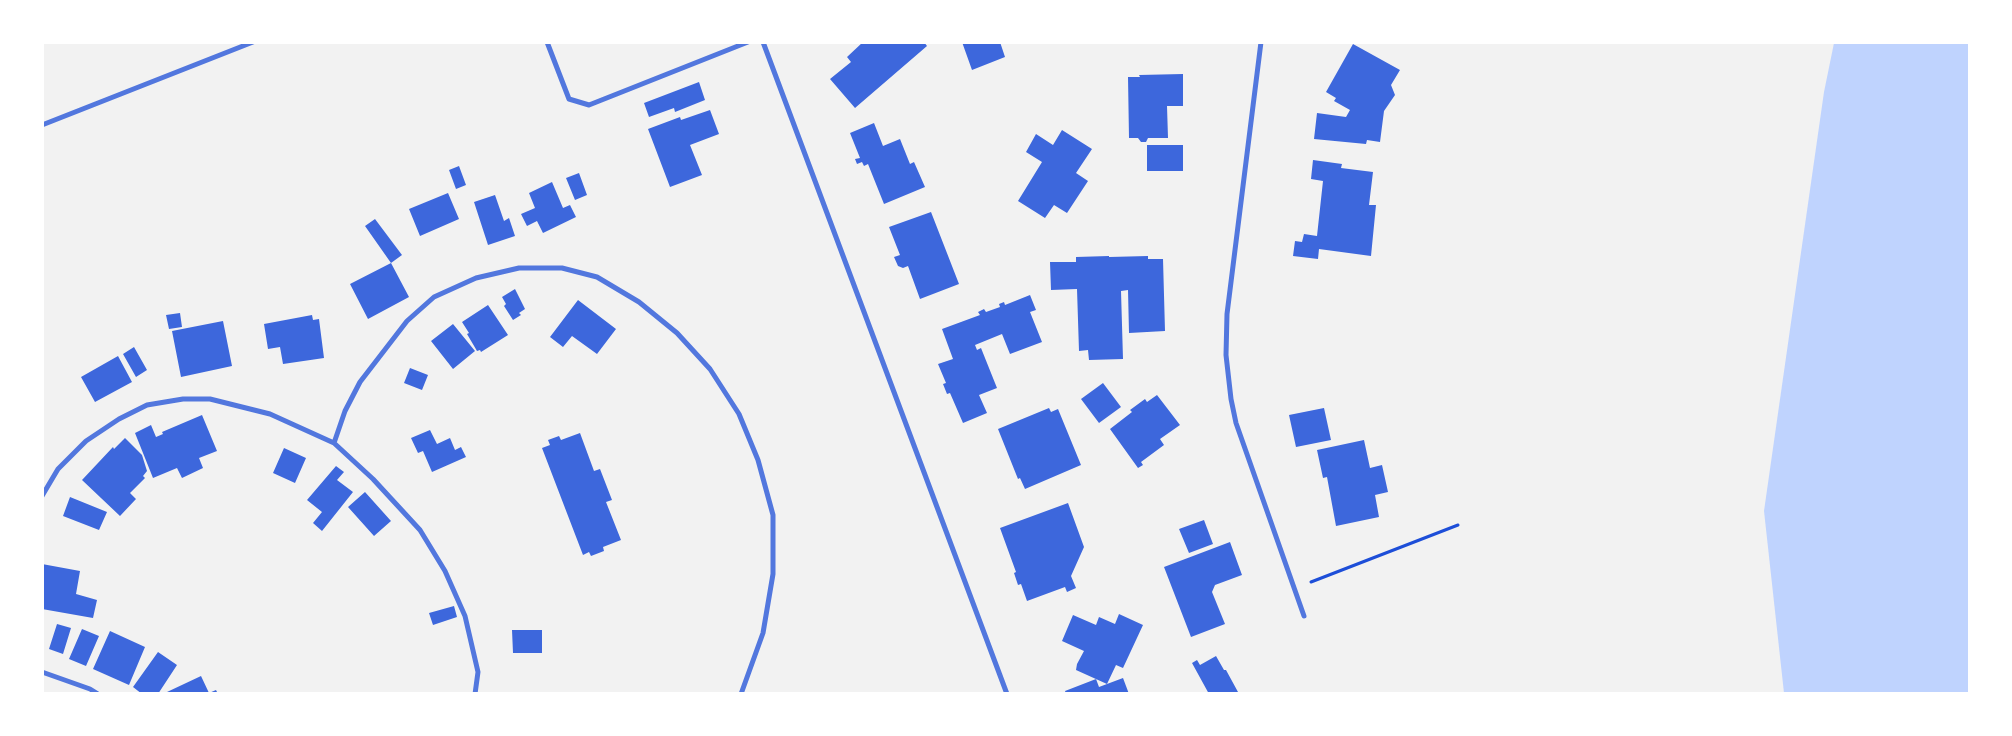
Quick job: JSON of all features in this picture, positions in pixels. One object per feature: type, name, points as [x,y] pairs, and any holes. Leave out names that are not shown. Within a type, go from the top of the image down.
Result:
[{"type":"street","points":[[42,125],[253,42]]},
{"type":"street","points":[[548,42],[569,100],[589,105],[748,42]]},
{"type":"street","points":[[763,42],[1007,694]]},
{"type":"street","points":[[1261,42],[1227,314],[1226,355],[1236,423],[1304,616]]},
{"type":"street","points":[[334,443],[345,411],[360,382],[407,321],[434,297],[476,278],[519,268],[562,268],[597,277],[639,302],[677,333],[710,369],[740,414],[758,460],[773,515],[773,574],[763,633],[741,694]]},
{"type":"street","points":[[42,496],[58,469],[86,440],[119,419],[147,405],[183,399],[210,399],[270,414],[334,443],[373,479],[420,530],[445,571],[465,616],[478,672],[475,694]]},
{"type":"street","points":[[42,672],[90,689],[98,694]]},
{"type":"path","points":[[1294,589],[1458,525]]},
{"type":"water","points":[[1834,43],[1969,43],[1969,693],[1784,693],[1764,511],[1824,92]]},
{"type":"building","points":[[863,42],[924,42],[927,46],[855,108],[830,79],[851,62],[847,57]]},
{"type":"building","points":[[962,42],[1000,42],[1005,57],[972,70]]},
{"type":"building","points":[[1353,44],[1400,70],[1391,85],[1395,95],[1384,111],[1380,142],[1367,140],[1366,144],[1314,139],[1317,113],[1346,117],[1350,110],[1334,101],[1336,98],[1326,92]]},
{"type":"building","points":[[1183,74],[1183,106],[1167,106],[1168,138],[1148,138],[1146,142],[1141,142],[1138,138],[1129,138],[1128,77]]},
{"type":"building","points":[[699,82],[705,100],[675,112],[674,108],[649,117],[644,103]]},
{"type":"building","points":[[710,110],[719,134],[690,145],[702,175],[670,187],[648,129],[680,117],[681,120]]},
{"type":"building","points":[[874,123],[883,146],[900,139],[910,164],[914,162],[925,187],[884,204],[868,164],[864,166],[862,162],[857,164],[855,159],[860,158],[850,133]]},
{"type":"building","points":[[1062,130],[1092,149],[1076,173],[1088,181],[1067,213],[1054,205],[1045,218],[1018,201],[1042,162],[1026,152],[1036,134],[1053,145]]},
{"type":"building","points":[[1147,145],[1183,145],[1183,171],[1147,171]]},
{"type":"building","points":[[1313,160],[1342,164],[1341,168],[1373,172],[1369,205],[1376,205],[1371,256],[1319,249],[1318,259],[1293,256],[1295,241],[1302,242],[1304,234],[1317,236],[1323,181],[1311,179]]},
{"type":"building","points":[[459,166],[466,185],[456,189],[449,170]]},
{"type":"building","points":[[579,173],[587,195],[575,200],[566,178]]},
{"type":"building","points":[[552,182],[563,208],[570,205],[576,217],[543,233],[537,221],[527,226],[521,214],[535,208],[529,193]]},
{"type":"building","points":[[448,193],[459,219],[420,236],[409,209]]},
{"type":"building","points":[[495,195],[504,221],[509,218],[515,236],[488,245],[474,202]]},
{"type":"building","points":[[931,212],[959,284],[920,299],[908,266],[903,268],[898,266],[894,257],[900,255],[889,227]]},
{"type":"building","points":[[375,219],[402,255],[391,263],[365,226]]},
{"type":"building","points":[[1148,256],[1148,259],[1163,259],[1165,331],[1129,333],[1128,290],[1121,291],[1123,359],[1089,360],[1088,350],[1079,351],[1077,289],[1051,290],[1050,262],[1076,262],[1076,257]]},
{"type":"building","points":[[391,263],[409,297],[368,319],[350,284]]},
{"type":"building","points":[[515,289],[525,309],[519,313],[521,315],[513,320],[504,306],[506,304],[502,297]]},
{"type":"building","points":[[1030,295],[1036,310],[1030,312],[1042,342],[1010,354],[1002,334],[975,345],[977,350],[981,348],[997,388],[979,395],[987,413],[963,423],[950,393],[947,394],[943,384],[946,383],[938,364],[953,359],[942,329],[980,315],[978,312],[984,309],[986,312],[1000,307],[999,304],[1004,302],[1005,305]]},
{"type":"building","points":[[578,300],[616,329],[597,354],[572,336],[563,347],[550,337]]},
{"type":"building","points":[[488,305],[508,335],[481,352],[480,350],[477,351],[462,322]]},
{"type":"building","points":[[180,313],[182,327],[169,329],[166,315]]},
{"type":"building","points":[[312,315],[313,320],[319,319],[324,358],[283,364],[280,347],[268,349],[264,324]]},
{"type":"building","points":[[223,321],[232,366],[181,377],[172,331]]},
{"type":"building","points":[[453,324],[475,351],[453,369],[431,341]]},
{"type":"building","points":[[134,347],[147,370],[136,377],[123,354]]},
{"type":"building","points":[[118,356],[132,382],[95,402],[81,377]]},
{"type":"building","points":[[410,368],[428,375],[422,390],[404,383]]},
{"type":"building","points":[[1103,383],[1121,407],[1099,423],[1081,399]]},
{"type":"building","points":[[1157,395],[1180,425],[1160,439],[1164,445],[1141,462],[1143,465],[1138,468],[1110,429],[1145,399],[1147,402]]},
{"type":"building","points":[[1049,408],[1051,412],[1058,409],[1081,465],[1025,489],[1020,478],[1018,479],[998,429]]},
{"type":"building","points":[[1324,408],[1331,440],[1296,447],[1289,415]]},
{"type":"building","points":[[202,415],[217,451],[199,458],[203,468],[182,478],[177,468],[153,478],[135,433],[151,425],[156,437],[163,434],[162,432]]},
{"type":"building","points":[[430,430],[437,444],[450,438],[455,450],[461,447],[466,457],[432,472],[423,451],[418,453],[411,438]]},
{"type":"building","points":[[580,433],[594,471],[600,469],[612,500],[606,502],[621,540],[603,547],[604,551],[591,556],[589,552],[583,555],[542,448],[550,445],[548,440],[559,436],[561,440]]},
{"type":"building","points":[[125,438],[142,455],[147,471],[143,476],[145,478],[130,493],[136,499],[120,516],[82,480],[113,447],[114,449]]},
{"type":"building","points":[[1364,440],[1370,468],[1382,465],[1388,492],[1375,495],[1379,517],[1336,526],[1327,477],[1323,478],[1317,450]]},
{"type":"building","points":[[284,448],[306,458],[295,483],[273,473]]},
{"type":"building","points":[[336,466],[344,472],[337,480],[353,492],[322,531],[313,523],[322,512],[307,500]]},
{"type":"building","points":[[365,492],[391,521],[374,536],[348,507]]},
{"type":"building","points":[[70,497],[107,512],[99,530],[63,516]]},
{"type":"building","points":[[1068,503],[1084,547],[1071,576],[1076,588],[1067,592],[1065,587],[1027,601],[1021,584],[1018,585],[1014,573],[1016,572],[1000,528]]},
{"type":"building","points":[[1204,520],[1213,544],[1189,553],[1179,529]]},
{"type":"building","points":[[1230,542],[1242,575],[1215,585],[1212,592],[1225,624],[1191,637],[1164,567]]},
{"type":"building","points":[[42,564],[80,571],[76,594],[97,600],[93,618],[42,609]]},
{"type":"building","points":[[454,606],[457,617],[433,625],[429,613]]},
{"type":"building","points":[[1119,614],[1143,625],[1123,668],[1116,665],[1107,684],[1076,670],[1084,651],[1062,641],[1073,615],[1096,625],[1099,617],[1115,624]]},
{"type":"building","points":[[57,624],[71,628],[63,654],[49,649]]},
{"type":"building","points":[[82,629],[99,636],[86,666],[69,659]]},
{"type":"building","points":[[512,630],[542,630],[542,653],[513,653]]},
{"type":"building","points":[[110,631],[145,647],[129,685],[93,669]]},
{"type":"building","points":[[158,652],[177,665],[158,694],[142,694],[133,687]]},
{"type":"building","points":[[1216,656],[1238,692],[1209,694],[1192,663],[1197,660],[1200,665]]},
{"type":"building","points":[[201,676],[209,693],[216,690],[218,694],[167,694],[167,692]]},
{"type":"building","points":[[1123,678],[1129,694],[1066,694],[1065,691],[1096,679],[1099,687]]}]
